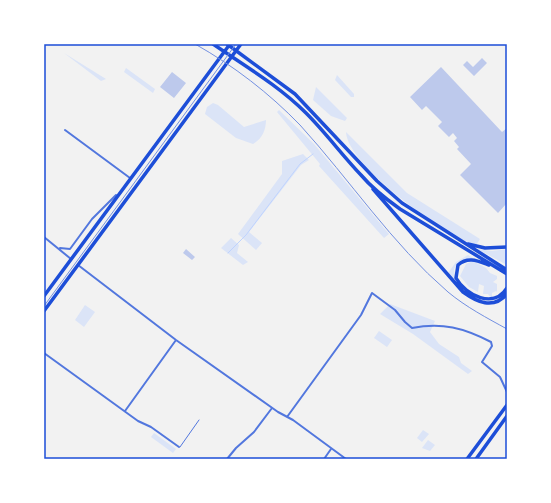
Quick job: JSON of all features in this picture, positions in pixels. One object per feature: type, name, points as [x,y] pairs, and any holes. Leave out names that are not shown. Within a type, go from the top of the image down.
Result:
[{"type":"main road","points":[[213,44],[281,91],[306,113],[462,292],[477,301],[488,304],[500,301],[507,294]]},
{"type":"main road","points":[[227,44],[304,102],[391,194],[412,211],[505,270],[507,274]]},
{"type":"main road","points":[[44,296],[230,44]]},
{"type":"main road","points":[[44,311],[241,44]]},
{"type":"main road","points":[[362,176],[400,209],[505,270]]},
{"type":"main road","points":[[454,238],[474,246],[492,249],[507,247]]},
{"type":"main road","points":[[71,259],[78,265]]},
{"type":"main road","points":[[505,270],[476,260],[467,260],[458,266],[456,278],[463,288],[484,299],[496,298],[507,288]]},
{"type":"main road","points":[[467,459],[507,404]]},
{"type":"main road","points":[[476,459],[507,416]]},
{"type":"street","points":[[65,130],[130,179]]},
{"type":"street","points":[[60,248],[70,249],[92,219],[124,188]]},
{"type":"street","points":[[44,237],[60,248],[71,259]]},
{"type":"street","points":[[78,265],[176,340],[346,459]]},
{"type":"street","points":[[287,417],[361,315],[372,293],[395,310],[404,322],[412,328],[444,325],[473,332],[491,342],[492,346],[482,362],[500,377],[507,392]]},
{"type":"street","points":[[125,411],[176,340]]},
{"type":"street","points":[[44,353],[138,421],[151,427],[179,447]]},
{"type":"street","points":[[227,459],[236,448],[254,432],[272,408]]},
{"type":"street","points":[[324,459],[332,448]]},
{"type":"lane","points":[[179,447],[199,420]]},
{"type":"shaded area","points":[[64,53],[106,79],[101,81]]},
{"type":"shaded area","points":[[126,68],[155,89],[153,93],[124,72]]},
{"type":"shaded area","points":[[337,75],[354,94],[354,97],[351,97],[335,80]]},
{"type":"shaded area","points":[[316,87],[347,118],[345,121],[331,116],[313,100]]},
{"type":"shaded area","points":[[213,103],[218,105],[244,127],[266,120],[261,137],[253,144],[236,138],[205,114],[207,107]]},
{"type":"shaded area","points":[[279,110],[314,144],[389,234],[384,238],[319,166],[320,164],[277,112]]},
{"type":"shaded area","points":[[346,132],[407,193],[480,239],[476,245],[462,239],[422,214],[379,180],[362,162],[351,146]]},
{"type":"shaded area","points":[[303,154],[309,160],[301,165],[249,232],[262,243],[256,250],[238,234],[282,174],[282,161]]},
{"type":"shaded area","points":[[231,238],[239,245],[237,253],[248,262],[243,265],[221,248]]},
{"type":"shaded area","points":[[477,249],[492,251],[507,249],[507,265]]},
{"type":"shaded area","points":[[468,255],[473,258],[460,261],[454,269],[456,284],[448,273],[456,262]]},
{"type":"shaded area","points":[[473,261],[497,276],[497,279],[493,282],[497,284],[497,292],[492,293],[491,298],[488,294],[483,294],[484,286],[479,284],[478,292],[469,287],[460,276],[466,264]]},
{"type":"shaded area","points":[[390,304],[435,321],[430,332],[439,344],[459,357],[461,363],[472,371],[468,374],[413,334],[380,314]]},
{"type":"shaded area","points":[[85,305],[95,312],[84,327],[75,320]]},
{"type":"shaded area","points":[[379,331],[392,340],[387,347],[374,338]]},
{"type":"shaded area","points":[[423,430],[429,434],[422,442],[417,438]]},
{"type":"shaded area","points":[[154,433],[176,449],[173,453],[151,437]]},
{"type":"shaded area","points":[[428,440],[435,445],[430,451],[422,448]]},
{"type":"building","points":[[482,58],[487,63],[474,76],[463,65],[467,61],[473,67]]},
{"type":"building","points":[[441,67],[502,132],[507,128],[507,203],[498,213],[460,175],[471,164],[457,149],[459,147],[454,141],[457,138],[453,133],[449,137],[438,126],[442,122],[426,106],[422,110],[410,97]]},
{"type":"building","points":[[172,72],[186,83],[174,98],[160,87]]},
{"type":"building","points":[[186,249],[195,257],[192,260],[183,253]]},
{"type":"waterway","points":[[228,253],[246,235],[300,164],[313,154]]},
{"type":"tram line","points":[[44,306],[236,44]]},
{"type":"railway","points":[[195,44],[237,71],[288,113],[318,146],[390,233],[448,292],[469,307],[507,329]]}]
